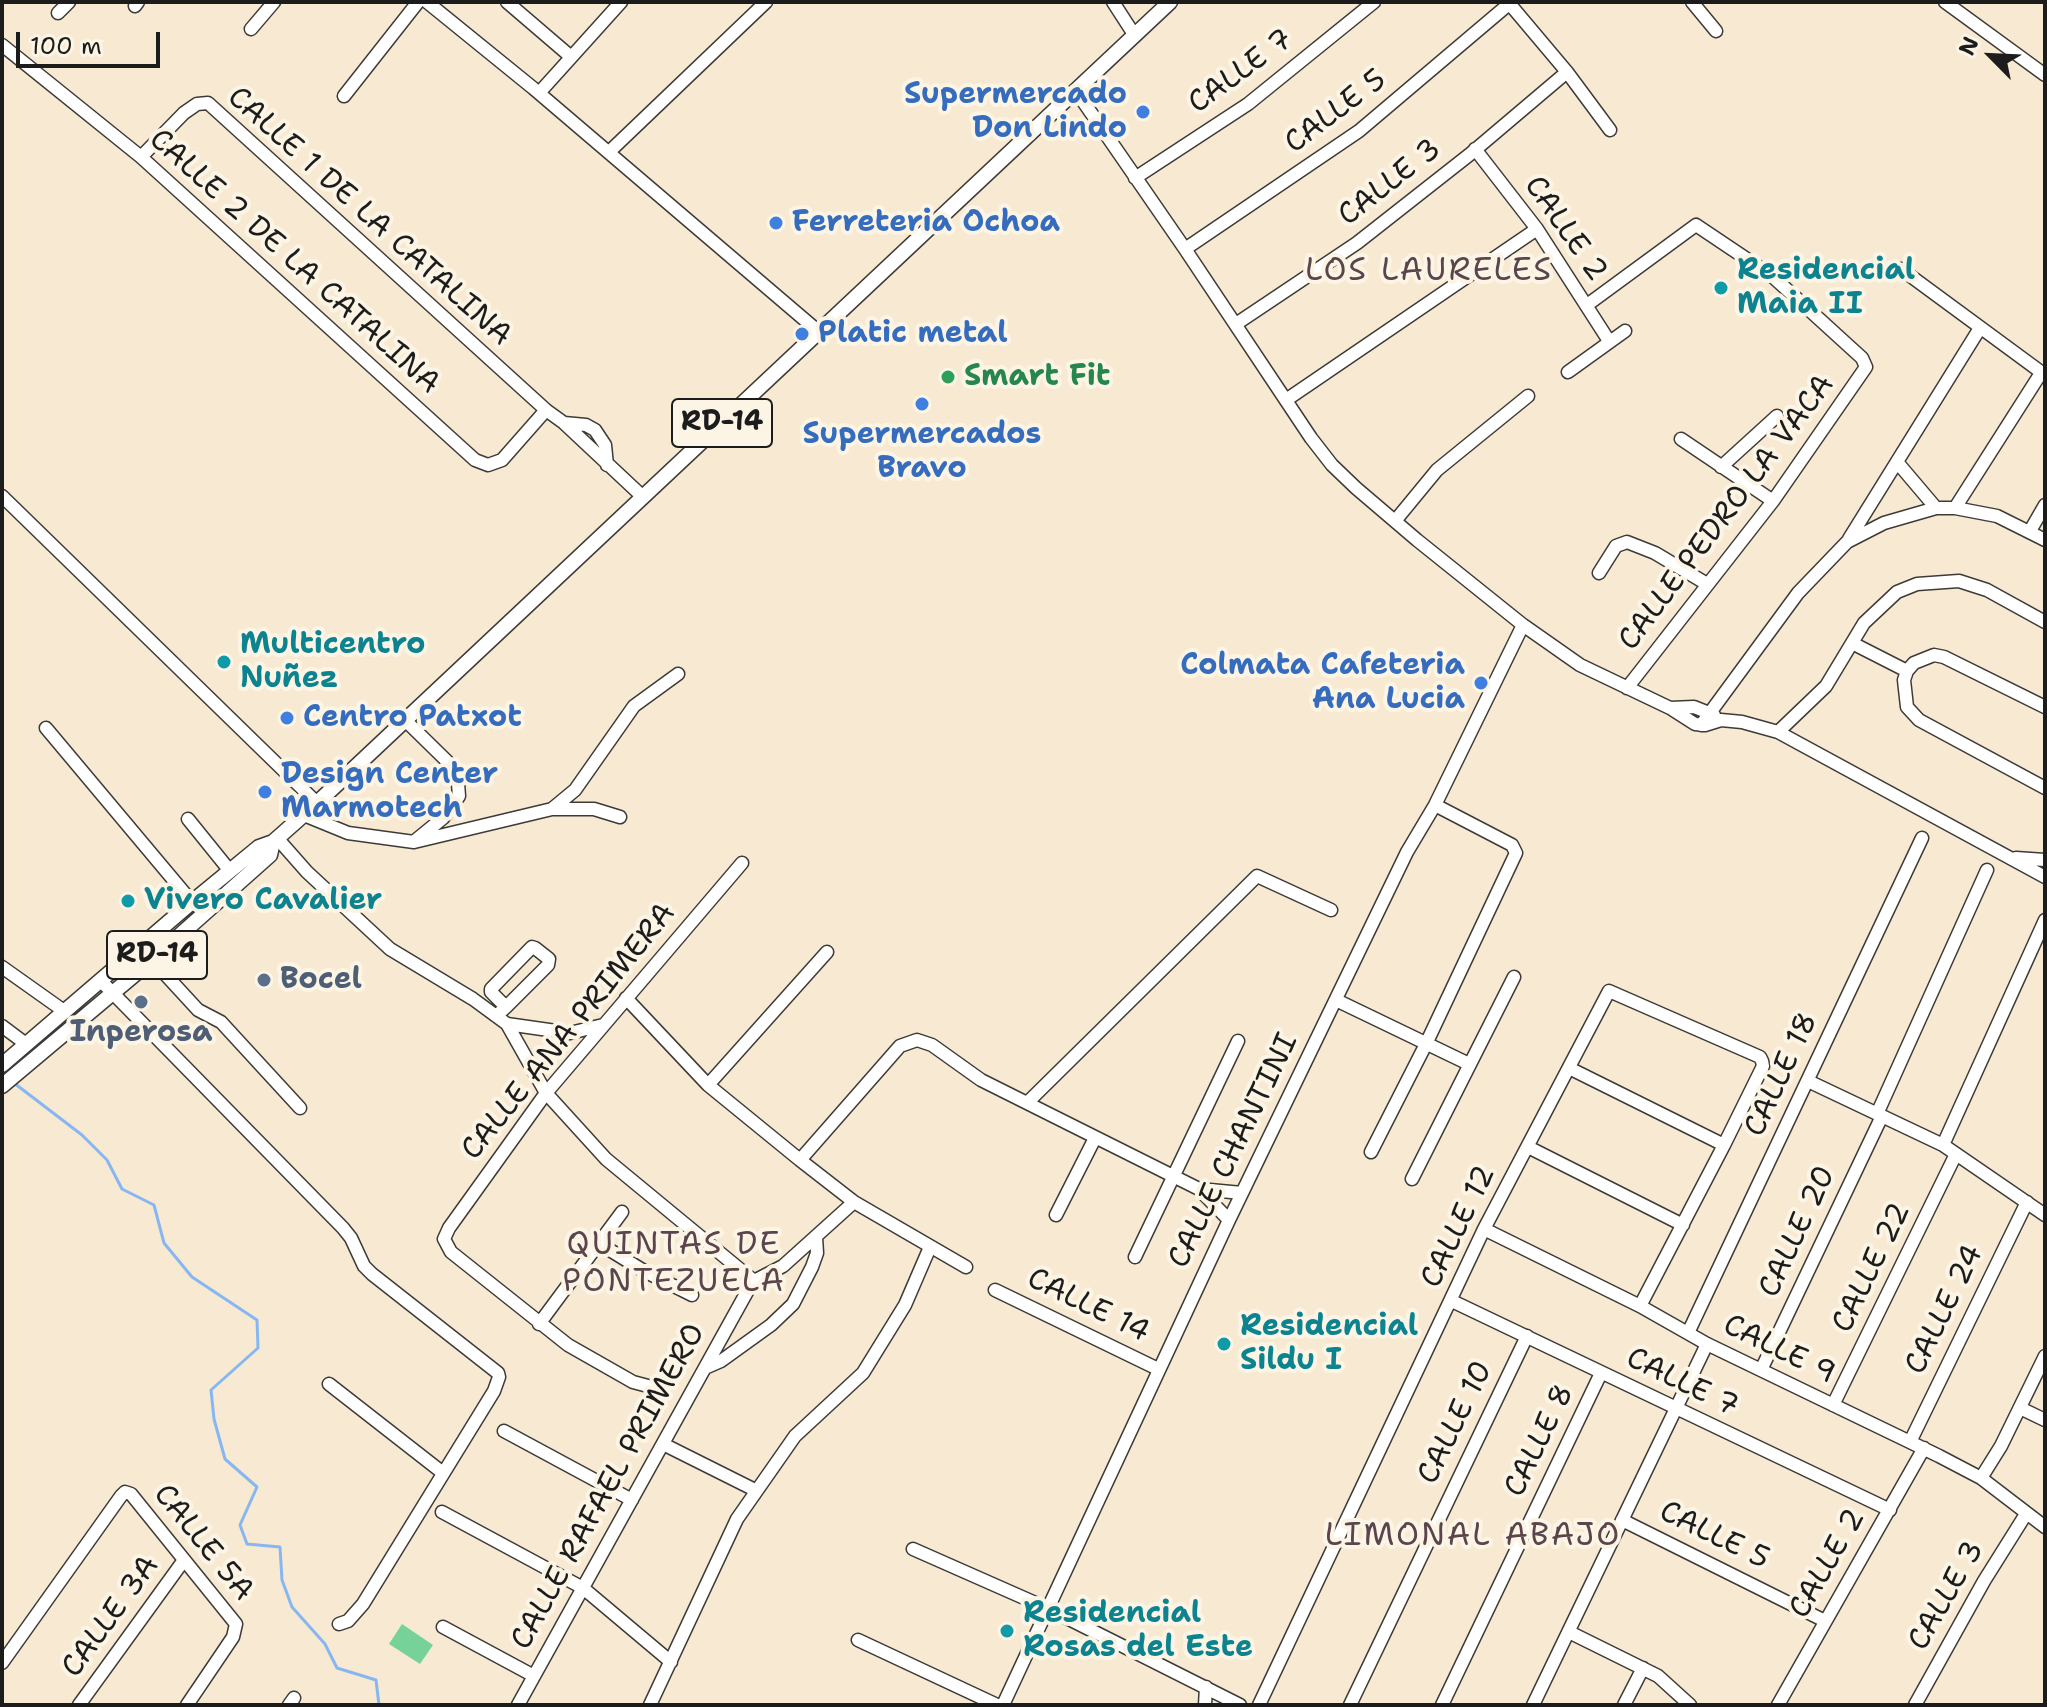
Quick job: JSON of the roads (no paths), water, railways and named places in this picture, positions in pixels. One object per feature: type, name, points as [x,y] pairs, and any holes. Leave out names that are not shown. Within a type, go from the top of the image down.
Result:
[{"type":"main road","name":"RD-14","points":[[2,1065],[192,902],[304,815],[1170,2]]},
{"type":"main road","name":"RD-14","points":[[2,1086],[152,960],[270,855],[275,840]]},
{"type":"street","points":[[58,13],[69,2]]},
{"type":"street","points":[[251,29],[274,2]]},
{"type":"street","points":[[344,96],[418,2]]},
{"type":"street","points":[[427,2],[536,90],[819,332]]},
{"type":"street","points":[[507,2],[570,56]]},
{"type":"street","points":[[536,90],[558,74],[570,56],[621,2]]},
{"type":"street","points":[[609,152],[766,2]]},
{"type":"street","points":[[1113,2],[1135,36]]},
{"type":"street","points":[[1349,2],[1359,14]]},
{"type":"street","name":"CALLE 7","points":[[1135,178],[1248,104],[1374,2]]},
{"type":"street","points":[[1692,2],[1716,31]]},
{"type":"street","points":[[1945,2],[2045,75]]},
{"type":"street","points":[[1508,3],[1567,72],[1610,130]]},
{"type":"street","name":"CALLE 5","points":[[1185,249],[1359,131],[1508,3]]},
{"type":"street","name":"CALLE 2 DE LA CATALINA","points":[[2,45],[141,157],[475,460],[488,465],[502,460],[546,410]]},
{"type":"street","name":"CALLE 3","points":[[1236,324],[1357,243],[1567,72]]},
{"type":"street","points":[[1076,91],[1332,465],[1395,521],[1523,625],[1580,665],[1670,708],[1685,720],[1701,725],[1714,716],[1798,593],[1847,542],[1980,328]]},
{"type":"street","name":"CALLE 1 DE LA CATALINA","points":[[141,157],[184,113],[197,104],[208,103],[643,497]]},
{"type":"street","name":"CALLE 2","points":[[1475,149],[1537,229],[1609,341]]},
{"type":"street","name":"CALLE PEDRO LA VACA","points":[[1587,305],[1696,225],[1772,276],[1862,358],[1866,367],[1773,501],[1627,688]]},
{"type":"street","points":[[1286,400],[1537,229]]},
{"type":"street","points":[[1901,269],[2043,374],[1955,508]]},
{"type":"street","points":[[1568,372],[1625,331]]},
{"type":"street","points":[[1395,521],[1437,470],[1528,396]]},
{"type":"street","points":[[1721,467],[1777,416]]},
{"type":"street","points":[[1681,439],[1773,501]]},
{"type":"street","points":[[1897,462],[1936,508]]},
{"type":"street","points":[[2,496],[317,803]]},
{"type":"street","points":[[2030,531],[2045,505]]},
{"type":"street","points":[[1847,542],[1884,523],[1936,508],[1955,508],[1997,516],[2045,540]]},
{"type":"street","points":[[1599,573],[1616,546],[1627,542],[1655,553],[1707,584]]},
{"type":"street","points":[[1778,732],[1826,686],[1864,623],[1897,592],[1937,580],[1973,584],[2045,622]]},
{"type":"street","name":"CALLE CHANTINI","points":[[1003,1705],[1242,1193],[1407,852],[1435,805],[1523,625]]},
{"type":"street","points":[[1852,643],[1907,671]]},
{"type":"street","points":[[2045,707],[1944,657],[1934,655],[1914,663],[1907,671],[1903,688],[1907,707],[1919,720],[2045,788]]},
{"type":"street","points":[[552,809],[575,790],[634,706],[678,674]]},
{"type":"street","points":[[1670,708],[1694,707],[1714,716],[1778,732],[2045,877]]},
{"type":"street","points":[[406,721],[457,771],[459,796],[443,818],[414,842]]},
{"type":"street","points":[[46,728],[192,902]]},
{"type":"street","points":[[1371,1152],[1516,853],[1512,845],[1435,805]]},
{"type":"street","points":[[304,815],[348,833],[414,842],[552,809],[594,809],[620,817]]},
{"type":"street","points":[[188,819],[230,871]]},
{"type":"street","name":"CALLE 18","points":[[1688,1333],[1922,838]]},
{"type":"street","points":[[275,840],[390,949],[503,1016],[570,1033],[604,1025]]},
{"type":"street","points":[[2011,858],[2045,860]]},
{"type":"street","name":"CALLE ANA PRIMERA","points":[[539,1324],[451,1252],[444,1239],[546,1093],[742,863]]},
{"type":"street","name":"CALLE 20","points":[[1761,1370],[1879,1115],[1987,870]]},
{"type":"street","points":[[1028,1102],[1257,876],[1331,910]]},
{"type":"street","points":[[1943,1145],[2045,920]]},
{"type":"street","points":[[503,1016],[548,965],[549,959],[535,948],[532,947],[491,992],[503,1016],[546,1093],[606,1159],[754,1281],[783,1266],[854,1202]]},
{"type":"street","points":[[708,1085],[827,952]]},
{"type":"street","points":[[152,960],[198,1010],[221,1022],[300,1108]]},
{"type":"street","points":[[2,967],[64,1011]]},
{"type":"street","points":[[1412,1179],[1514,977]]},
{"type":"street","points":[[100,980],[343,1228],[364,1266],[372,1274],[498,1373],[494,1391],[363,1604],[348,1621],[339,1624]]},
{"type":"street","name":"CALLE 12","points":[[1259,1705],[1484,1229],[1609,991],[1760,1057],[1763,1066],[1724,1145]]},
{"type":"street","points":[[626,998],[708,1085],[800,1160],[854,1202],[966,1267]]},
{"type":"street","points":[[1336,1000],[1469,1064]]},
{"type":"street","points":[[2,1026],[23,1047]]},
{"type":"street","points":[[800,1160],[900,1046],[917,1040],[932,1045],[981,1080],[1199,1189],[1229,1220]]},
{"type":"street","points":[[1135,1257],[1238,1041]]},
{"type":"street","points":[[1569,1068],[1724,1145],[1640,1306]]},
{"type":"street","points":[[1808,1081],[1943,1145],[2045,1215]]},
{"type":"street","points":[[1056,1215],[1095,1138]]},
{"type":"street","points":[[1528,1147],[1683,1225]]},
{"type":"street","name":"CALLE 22","points":[[1833,1405],[1956,1154]]},
{"type":"street","points":[[1199,1189],[1242,1193]]},
{"type":"street","name":"CALLE 24","points":[[1910,1442],[2027,1202]]},
{"type":"street","points":[[622,1212],[539,1324],[597,1363],[633,1382],[648,1386]]},
{"type":"street","name":"CALLE 9","points":[[1484,1229],[1640,1306],[1707,1344],[1981,1478],[2045,1527]]},
{"type":"street","points":[[705,1368],[721,1361],[759,1334],[793,1304],[817,1253],[816,1237]]},
{"type":"street","points":[[600,1244],[692,1295]]},
{"type":"street","points":[[650,1705],[721,1547],[755,1490],[795,1436],[863,1373],[905,1305],[930,1247]]},
{"type":"street","name":"CALLE RAFAEL PRIMERO","points":[[518,1705],[754,1281]]},
{"type":"street","name":"CALLE 14","points":[[995,1290],[1158,1369]]},
{"type":"street","name":"CALLE 7","points":[[1452,1301],[1890,1510]]},
{"type":"street","name":"CALLE 10","points":[[1350,1705],[1527,1336]]},
{"type":"street","points":[[1533,1705],[1707,1344]]},
{"type":"street","points":[[1981,1478],[2045,1356]]},
{"type":"street","name":"CALLE 8","points":[[1442,1705],[1601,1373]]},
{"type":"street","points":[[329,1384],[443,1473]]},
{"type":"street","points":[[2020,1408],[2045,1420]]},
{"type":"street","points":[[504,1431],[632,1500]]},
{"type":"street","points":[[663,1444],[755,1490]]},
{"type":"street","name":"CALLE 2","points":[[1778,1705],[1924,1448]]},
{"type":"street","name":"CALLE 5A","points":[[2,1663],[125,1492],[131,1494],[236,1624],[235,1631],[187,1705]]},
{"type":"street","points":[[442,1512],[583,1588],[671,1662]]},
{"type":"street","name":"CALLE 3","points":[[1915,1705],[1984,1581],[2026,1514]]},
{"type":"street","name":"CALLE 5","points":[[1622,1520],[1825,1621]]},
{"type":"street","points":[[913,1549],[1049,1609],[1240,1705]]},
{"type":"street","name":"CALLE 3A","points":[[79,1705],[184,1560]]},
{"type":"street","points":[[443,1627],[534,1676]]},
{"type":"street","points":[[1569,1632],[1658,1676],[1690,1705]]},
{"type":"street","points":[[858,1640],[997,1705]]},
{"type":"street","points":[[1624,1705],[1643,1668]]},
{"type":"street","points":[[1205,1705],[1206,1687]]},
{"type":"waterway","points":[[14,1083],[82,1135],[107,1160],[122,1189],[154,1205],[164,1243],[192,1277],[257,1320],[258,1348],[211,1390],[214,1419],[225,1459],[257,1487],[240,1525],[247,1544],[280,1547],[282,1580],[292,1607],[325,1644],[337,1668],[376,1680],[379,1705]]},
{"type":"place","name":"Supermercado Don Lindo","points":[[1143,112]]},
{"type":"place","name":"Ferreteria Ochoa","points":[[776,223]]},
{"type":"place","name":"Residencial Maia II","points":[[1721,288]]},
{"type":"place","name":"Platic metal","points":[[802,334]]},
{"type":"place","name":"Smart Fit","points":[[948,377]]},
{"type":"place","name":"Supermercados Bravo","points":[[922,404]]},
{"type":"place","name":"Multicentro Nuñez","points":[[224,662]]},
{"type":"place","name":"Colmata Cafeteria Ana Lucia","points":[[1481,683]]},
{"type":"place","name":"Centro Patxot","points":[[287,718]]},
{"type":"place","name":"Design Center Marmotech","points":[[265,792]]},
{"type":"place","name":"Vivero Cavalier","points":[[128,901]]},
{"type":"place","name":"Bocel","points":[[264,980]]},
{"type":"place","name":"Inperosa","points":[[141,1002]]},
{"type":"place","name":"Residencial Sildu I","points":[[1224,1344]]},
{"type":"place","name":"Residencial Rosas del Este","points":[[1007,1631]]},
{"type":"district","name":"LOS LAURELES","points":[[1429,272]]},
{"type":"district","name":"QUINTAS DE PONTEZUELA","points":[[674,1264]]},
{"type":"district","name":"LIMONAL ABAJO","points":[[1473,1537]]}]
